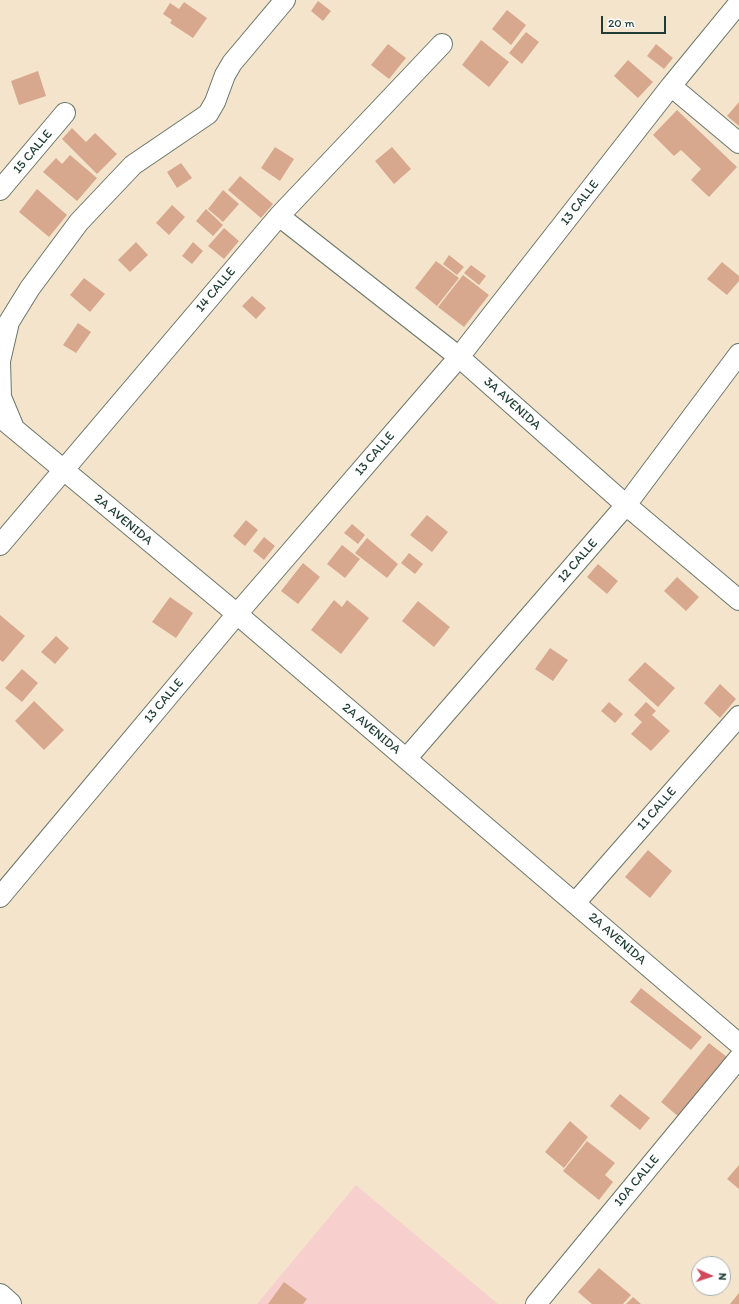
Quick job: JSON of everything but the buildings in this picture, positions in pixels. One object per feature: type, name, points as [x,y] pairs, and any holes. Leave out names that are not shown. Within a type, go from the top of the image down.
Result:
[{"type":"main road","points":[[0,1296],[10,1304]]},
{"type":"street","points":[[15,429],[1,397],[0,361],[10,322],[30,288],[80,222],[133,165],[208,114],[216,102],[225,75],[232,63],[285,0]]},
{"type":"street","name":"13 CALLE","points":[[0,897],[236,614],[459,357],[671,86],[739,3]]},
{"type":"street","name":"14 CALLE","points":[[0,545],[278,216],[442,44]]},
{"type":"street","points":[[671,86],[739,143]]},
{"type":"street","name":"15 CALLE","points":[[0,190],[65,113]]},
{"type":"street","name":"3A AVENIDA","points":[[278,216],[459,357],[626,506],[739,600]]},
{"type":"street","name":"12 CALLE","points":[[406,759],[626,506],[739,354]]},
{"type":"street","name":"2A AVENIDA","points":[[0,417],[236,614],[739,1044]]},
{"type":"street","name":"11 CALLE","points":[[575,903],[739,716]]},
{"type":"street","name":"10A CALLE","points":[[536,1304],[739,1058]]},
{"type":"shaded area","points":[[356,1185],[498,1304],[257,1304]]}]
